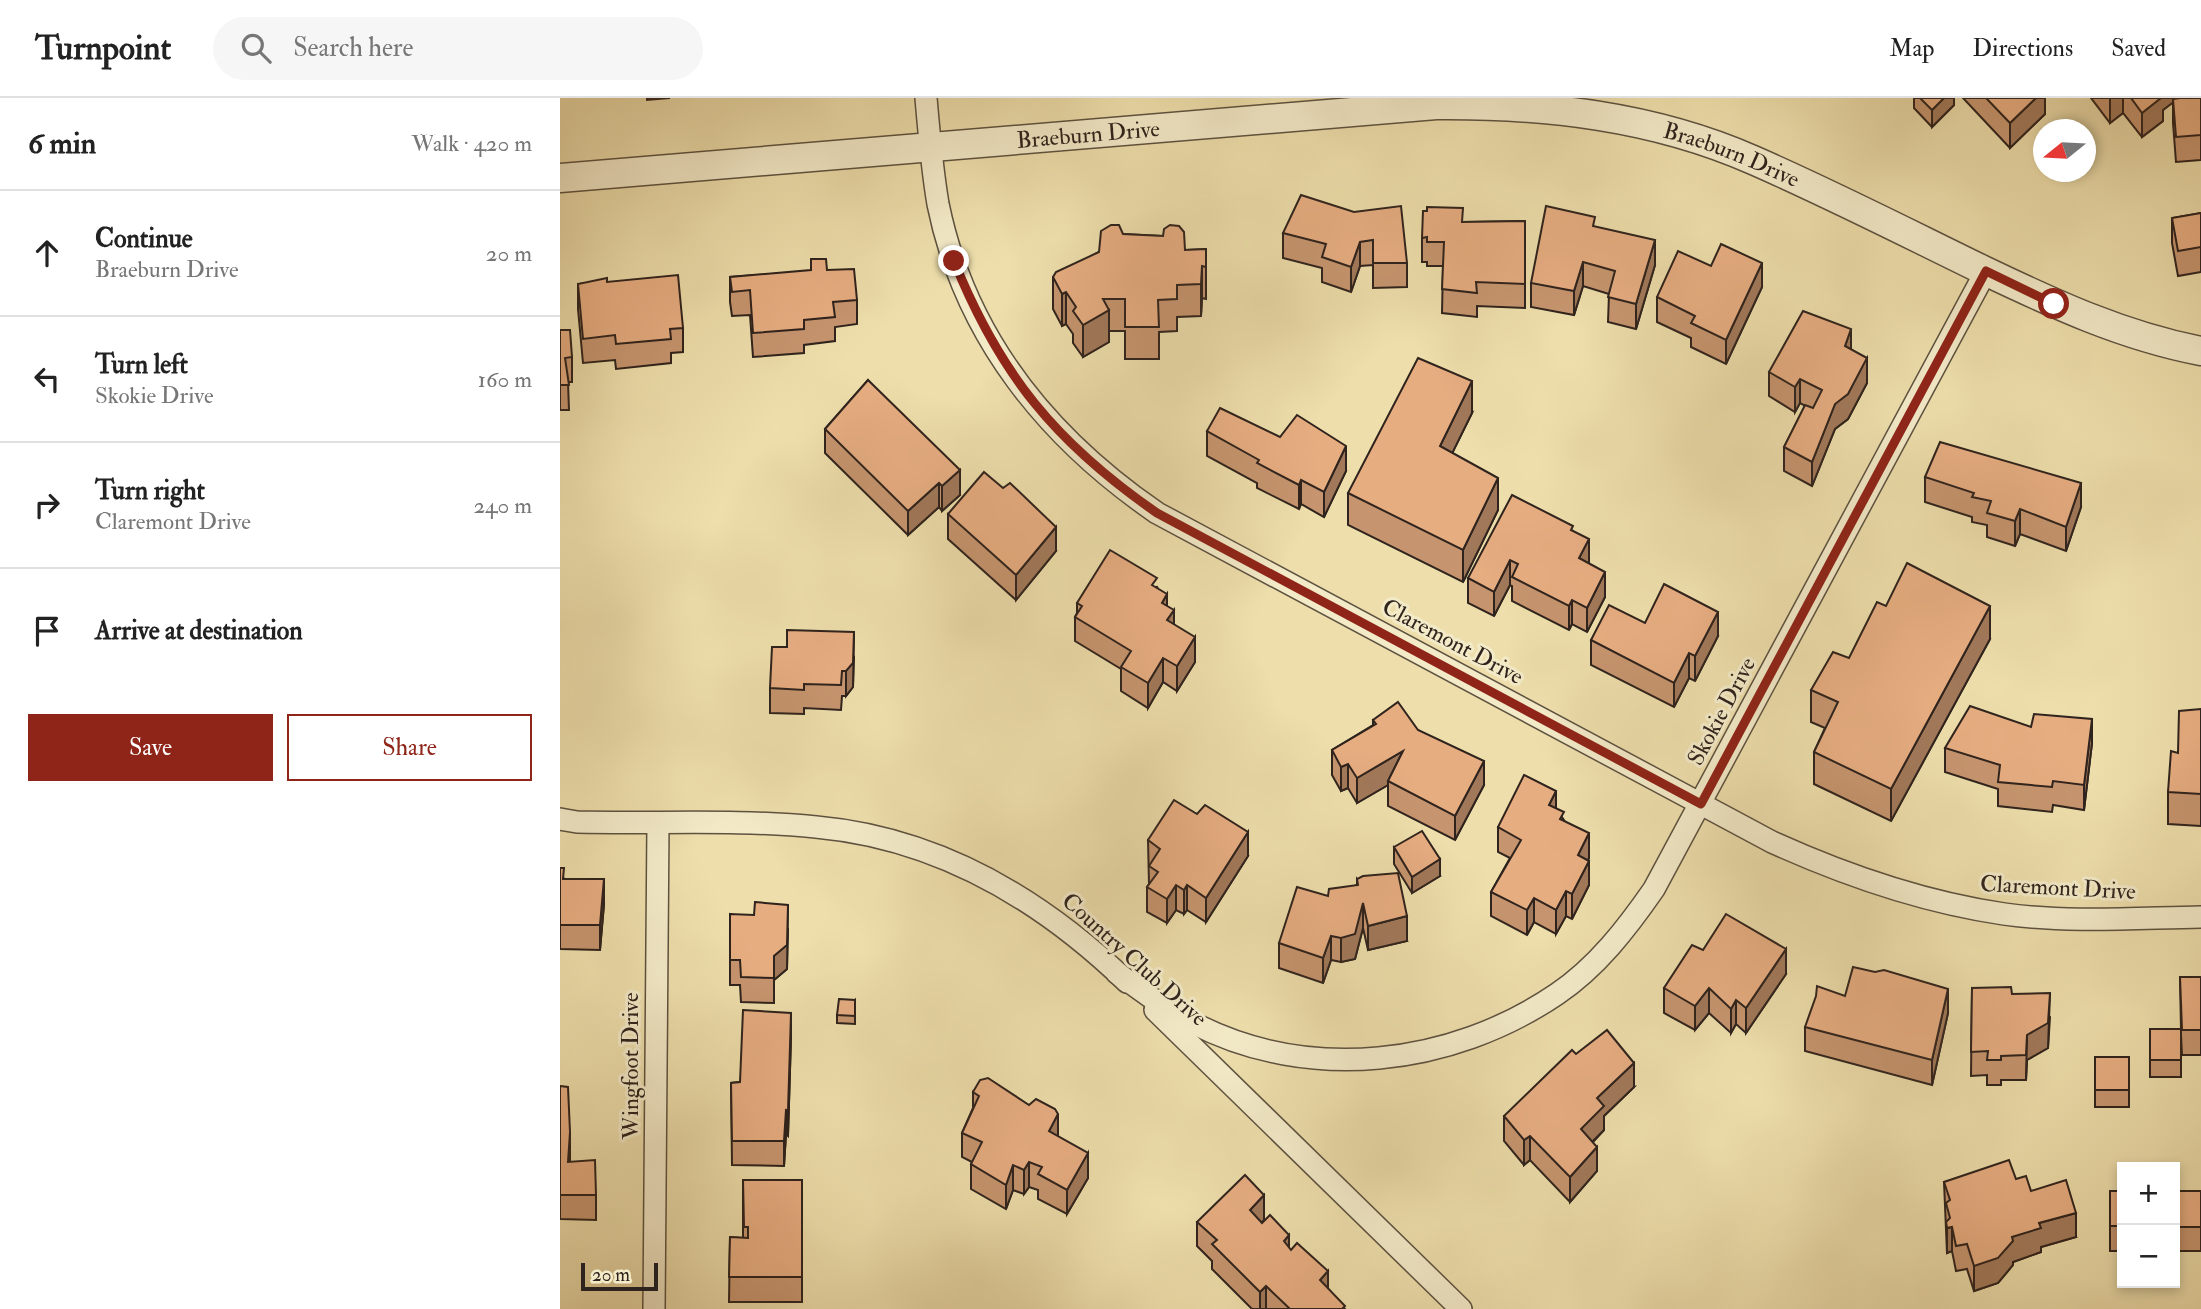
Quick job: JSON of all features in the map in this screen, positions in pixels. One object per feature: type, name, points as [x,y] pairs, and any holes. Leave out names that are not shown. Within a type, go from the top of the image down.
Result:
[{"type":"street","name":"Claremont Drive","points":[[926,98],[939,205],[954,261],[990,340],[1028,398],[1067,441],[1110,480],[1157,513],[1701,804],[1828,867],[1886,888],[1946,904],[2007,914],[2081,919],[2201,917]]},
{"type":"street","name":"Braeburn Drive","points":[[560,178],[1436,105],[1498,104],[1560,109],[1621,119],[1669,131],[1751,159],[2107,327],[2201,351]]},
{"type":"street","name":"Skokie Drive","points":[[1117,973],[1158,1003],[1195,1024],[1241,1043],[1283,1054],[1325,1059],[1375,1059],[1424,1053],[1472,1039],[1517,1019],[1559,993],[1597,961],[1630,925],[1654,889],[1986,271]]},
{"type":"street","name":"Country Club Drive","points":[[560,819],[817,827],[866,834],[922,849],[975,870],[1026,898],[1059,922],[1117,973],[1461,1309]]},
{"type":"street","name":"Wingfoot Drive","points":[[654,1309],[658,824]]},
{"type":"building","points":[[1920,98],[1944,98],[1932,110]]},
{"type":"building","points":[[1986,98],[2036,98],[2010,123]]},
{"type":"building","points":[[2131,98],[2161,98],[2142,113]]},
{"type":"building","points":[[2201,98],[2201,135],[2176,137],[2173,99]]},
{"type":"building","points":[[1301,195],[1354,212],[1401,206],[1407,263],[1373,263],[1373,240],[1360,242],[1351,267],[1322,257],[1326,244],[1283,233]]},
{"type":"building","points":[[1546,206],[1595,217],[1593,226],[1655,240],[1636,304],[1608,297],[1615,271],[1583,262],[1574,291],[1531,283]]},
{"type":"building","points":[[1427,207],[1463,208],[1462,222],[1525,221],[1525,284],[1476,282],[1477,293],[1442,289],[1444,242],[1427,242],[1427,237],[1422,238],[1423,211],[1427,211]]},
{"type":"building","points":[[2201,213],[2201,247],[2178,251],[2172,218]]},
{"type":"building","points":[[1111,225],[1119,225],[1123,234],[1163,236],[1164,229],[1170,225],[1179,226],[1184,232],[1185,250],[1206,249],[1206,267],[1202,266],[1201,284],[1177,285],[1177,299],[1158,300],[1159,327],[1125,327],[1125,299],[1103,299],[1109,310],[1083,325],[1073,311],[1076,307],[1066,292],[1062,294],[1053,277],[1056,272],[1099,252],[1101,231]]},
{"type":"building","points":[[1721,244],[1762,263],[1726,340],[1691,323],[1695,316],[1657,297],[1678,251],[1711,266]]},
{"type":"building","points":[[811,259],[826,259],[827,270],[854,269],[857,300],[833,302],[835,317],[804,320],[804,329],[753,333],[750,290],[732,292],[730,277],[811,270]]},
{"type":"building","points":[[678,275],[683,328],[670,329],[671,339],[616,344],[615,335],[583,339],[578,284],[607,278],[607,282]]},
{"type":"building","points":[[1803,311],[1851,329],[1845,346],[1867,358],[1848,394],[1835,404],[1812,462],[1784,447],[1805,405],[1813,408],[1822,390],[1800,379],[1795,387],[1769,372]]},
{"type":"building","points":[[560,330],[570,330],[572,357],[565,358],[569,385],[560,385]]},
{"type":"building","points":[[1418,358],[1472,381],[1440,446],[1498,478],[1463,550],[1348,493]]},
{"type":"building","points":[[868,380],[960,470],[942,486],[939,483],[908,511],[825,429]]},
{"type":"building","points":[[1220,408],[1280,437],[1297,415],[1346,446],[1324,492],[1301,480],[1299,485],[1257,463],[1259,460],[1207,431]]},
{"type":"building","points":[[1940,442],[2081,483],[2066,527],[2020,509],[2015,521],[1987,513],[1991,501],[1972,497],[1974,493],[1925,477]]},
{"type":"building","points":[[984,472],[1003,488],[1010,483],[1056,527],[1016,575],[948,514]]},
{"type":"building","points":[[1512,495],[1573,526],[1571,530],[1589,539],[1579,558],[1605,572],[1587,608],[1572,600],[1569,606],[1512,577],[1518,564],[1510,560],[1494,592],[1468,578]]},
{"type":"building","points":[[1110,550],[1157,578],[1152,585],[1167,594],[1162,603],[1174,610],[1167,620],[1195,637],[1177,666],[1163,658],[1148,683],[1121,667],[1131,651],[1075,617],[1082,606],[1077,603]]},
{"type":"building","points":[[1907,563],[1990,606],[1891,789],[1814,752],[1838,702],[1811,690],[1833,652],[1849,658],[1877,602],[1886,606]]},
{"type":"building","points":[[1664,584],[1718,612],[1695,656],[1689,653],[1674,683],[1591,640],[1609,605],[1645,623]]},
{"type":"building","points":[[787,630],[854,632],[853,663],[846,671],[842,671],[841,685],[804,684],[804,690],[770,688],[772,647],[787,647]]},
{"type":"building","points":[[1398,702],[1418,730],[1484,761],[1455,816],[1388,781],[1403,751],[1357,778],[1348,764],[1341,767],[1332,750],[1376,724],[1373,720]]},
{"type":"building","points":[[1970,706],[2031,727],[2034,714],[2092,719],[2084,785],[2053,781],[2052,787],[1998,782],[2000,765],[1945,748]]},
{"type":"building","points":[[2201,709],[2201,794],[2168,792],[2171,751],[2178,753],[2179,711]]},
{"type":"building","points":[[1524,775],[1556,791],[1549,805],[1564,812],[1560,819],[1589,833],[1578,855],[1589,861],[1572,894],[1566,891],[1556,910],[1534,898],[1527,910],[1491,892],[1521,840],[1498,827]]},
{"type":"building","points":[[1174,800],[1197,814],[1205,805],[1248,832],[1206,898],[1187,885],[1184,890],[1176,885],[1167,899],[1147,887],[1158,872],[1149,866],[1160,849],[1148,840]]},
{"type":"building","points":[[1422,831],[1440,859],[1412,877],[1394,847]]},
{"type":"building","points":[[560,868],[564,868],[563,879],[604,879],[600,925],[560,925]]},
{"type":"building","points":[[1398,873],[1407,916],[1368,926],[1363,903],[1355,934],[1341,938],[1331,936],[1323,958],[1279,943],[1297,887],[1328,896],[1329,889],[1358,885],[1357,879],[1363,876]]},
{"type":"building","points":[[755,902],[788,905],[787,945],[774,956],[774,978],[741,977],[740,960],[730,960],[730,914],[754,915]]},
{"type":"building","points":[[1726,914],[1786,949],[1746,1008],[1736,1000],[1731,1009],[1709,988],[1695,1006],[1664,988],[1692,945],[1703,950]]},
{"type":"building","points":[[1853,967],[1875,972],[1884,970],[1948,989],[1932,1060],[1805,1027],[1817,986],[1845,996]]},
{"type":"building","points":[[2180,977],[2201,977],[2201,1030],[2182,1030]]},
{"type":"building","points":[[2011,987],[2012,994],[2050,993],[2048,1023],[2027,1035],[2026,1055],[2001,1056],[2001,1060],[1987,1060],[1988,1051],[1971,1052],[1972,988]]},
{"type":"building","points":[[839,999],[855,1000],[855,1016],[837,1015]]},
{"type":"building","points":[[743,1010],[791,1013],[788,1111],[786,1110],[784,1141],[732,1141],[731,1083],[740,1082]]},
{"type":"building","points":[[2150,1029],[2181,1029],[2181,1060],[2150,1060]]},
{"type":"building","points":[[1607,1030],[1634,1063],[1597,1098],[1604,1106],[1581,1129],[1597,1147],[1570,1177],[1530,1136],[1524,1140],[1504,1116],[1572,1050],[1576,1054]]},
{"type":"building","points":[[2095,1057],[2129,1057],[2129,1090],[2095,1090]]},
{"type":"building","points":[[988,1078],[1029,1105],[1036,1099],[1055,1109],[1058,1114],[1049,1131],[1088,1153],[1067,1190],[1038,1174],[1042,1167],[1029,1162],[1024,1170],[1013,1165],[1006,1185],[971,1164],[982,1142],[962,1133],[979,1096],[973,1092],[980,1080]]},
{"type":"building","points":[[560,1086],[568,1087],[568,1162],[595,1160],[596,1195],[560,1195]]},
{"type":"building","points":[[2009,1160],[2016,1179],[2026,1176],[2031,1191],[2066,1180],[2076,1213],[2039,1223],[2041,1228],[2012,1237],[2013,1241],[1998,1258],[1974,1266],[1967,1244],[1956,1246],[1952,1227],[1947,1228],[1946,1222],[1950,1218],[1946,1203],[1950,1200],[1944,1182]]},
{"type":"building","points":[[1245,1175],[1264,1195],[1250,1210],[1262,1223],[1270,1215],[1289,1235],[1284,1241],[1291,1250],[1297,1243],[1328,1271],[1320,1280],[1345,1306],[1342,1309],[1290,1309],[1266,1286],[1260,1292],[1212,1244],[1217,1240],[1197,1222]]},
{"type":"building","points":[[743,1180],[802,1180],[802,1277],[729,1277],[730,1237],[748,1238],[748,1227],[744,1227]]},
{"type":"building","points":[[2110,1191],[2117,1191],[2117,1226],[2110,1226]]},
{"type":"building","points":[[2180,1191],[2201,1191],[2201,1227],[2180,1227]]},
{"type":"route","points":[[954,261],[972,307],[996,351],[1028,398],[1067,441],[1110,480],[1157,513],[1701,804],[1986,271],[2054,304]]}]
